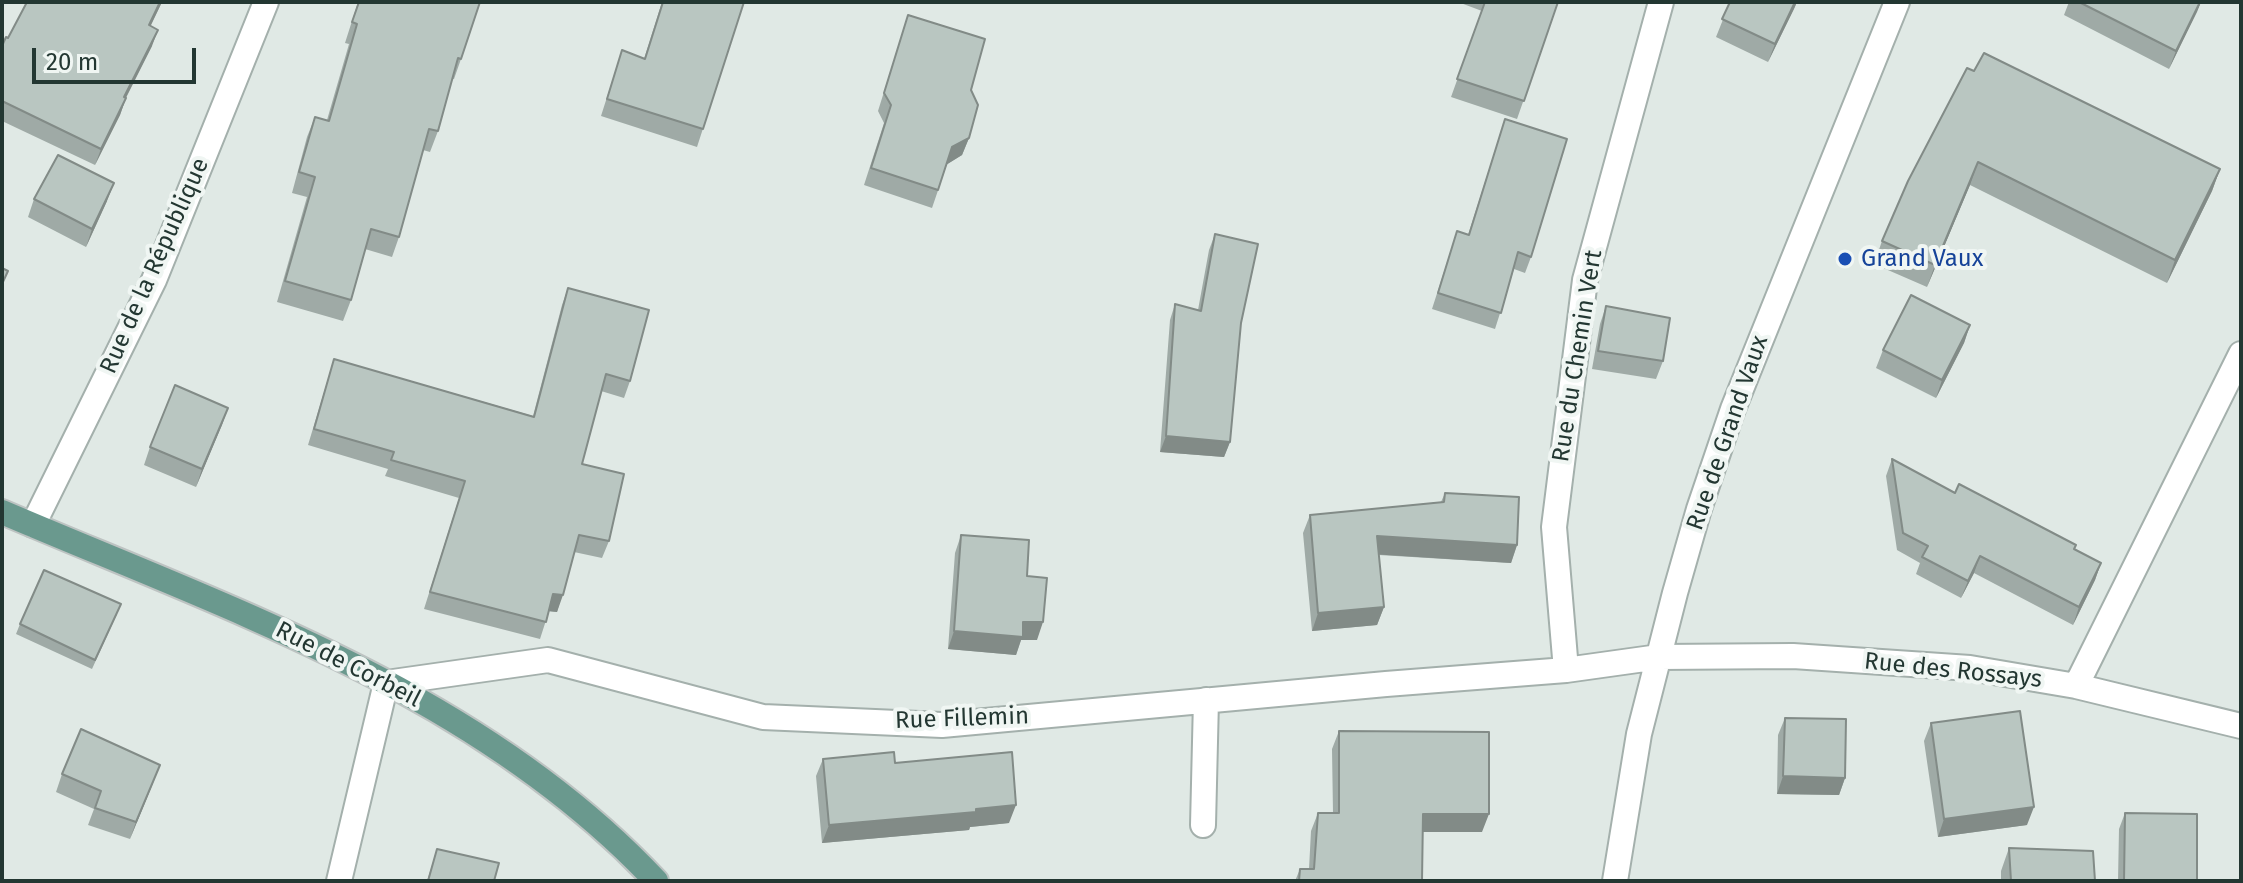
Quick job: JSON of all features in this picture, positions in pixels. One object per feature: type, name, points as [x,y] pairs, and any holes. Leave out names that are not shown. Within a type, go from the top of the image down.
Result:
[{"type":"main road","name":"Rue de Corbeil","points":[[2,512],[259,620],[451,717],[546,783],[623,846],[656,881]]},
{"type":"street","name":"Rue de la République","points":[[33,525],[154,280],[266,2]]},
{"type":"street","name":"Rue du Chemin Vert","points":[[1555,671],[1554,527],[1585,280],[1661,2]]},
{"type":"street","name":"Rue de Grand Vaux","points":[[1615,881],[1639,734],[1699,509],[1733,409],[1897,2]]},
{"type":"street","points":[[2076,686],[2241,354]]},
{"type":"street","name":"Rue des Rossays","points":[[1555,671],[1659,657],[1793,656],[1970,668],[2076,686],[2241,726]]},
{"type":"street","name":"Rue Fillemin","points":[[386,683],[548,660],[763,717],[942,725],[1555,671]]},
{"type":"street","points":[[339,881],[386,683]]},
{"type":"street","points":[[1203,825],[1206,700]]},
{"type":"building","points":[[27,2],[160,2],[149,25],[158,30],[101,149],[2,101],[2,46]]},
{"type":"building","points":[[359,2],[480,2],[461,59],[458,58],[438,131],[429,129],[399,237],[371,229],[351,300],[285,281],[315,177],[299,172],[315,117],[329,121],[357,24],[352,22]]},
{"type":"building","points":[[663,2],[744,2],[703,129],[607,99],[622,50],[645,59]]},
{"type":"building","points":[[1485,2],[1558,2],[1524,101],[1457,79]]},
{"type":"building","points":[[1730,2],[1795,2],[1775,44],[1722,19]]},
{"type":"building","points":[[2079,2],[2200,2],[2176,51]]},
{"type":"building","points":[[908,15],[985,39],[971,90],[978,105],[969,138],[952,147],[938,190],[871,168],[891,105],[884,93]]},
{"type":"building","points":[[1984,53],[2220,169],[2175,260],[1978,162],[1935,265],[1882,241],[1908,181],[1967,68],[1974,71]]},
{"type":"building","points":[[1505,119],[1567,139],[1531,257],[1518,252],[1501,313],[1438,293],[1457,231],[1469,235]]},
{"type":"building","points":[[58,155],[114,183],[92,229],[34,199]]},
{"type":"building","points":[[1215,234],[1258,244],[1241,323],[1230,442],[1166,436],[1175,304],[1201,311]]},
{"type":"building","points":[[2,268],[8,271],[2,284]]},
{"type":"building","points":[[568,288],[649,310],[630,381],[606,374],[582,464],[624,474],[609,541],[579,535],[563,595],[553,594],[546,622],[430,592],[465,481],[391,460],[394,452],[314,429],[334,359],[534,417]]},
{"type":"building","points":[[1911,295],[1970,325],[1942,380],[1883,350]]},
{"type":"building","points":[[1606,306],[1670,318],[1663,361],[1598,351]]},
{"type":"building","points":[[175,385],[228,408],[202,469],[150,447]]},
{"type":"building","points":[[1892,459],[1955,493],[1959,484],[2076,545],[2074,549],[2101,563],[2079,607],[1980,556],[1968,581],[1922,557],[1928,546],[1903,533]]},
{"type":"building","points":[[1445,493],[1519,497],[1517,545],[1377,536],[1384,607],[1318,613],[1310,515],[1444,502]]},
{"type":"building","points":[[961,535],[1029,540],[1027,576],[1047,578],[1043,622],[1023,622],[1023,637],[954,631]]},
{"type":"building","points":[[44,570],[121,604],[95,660],[20,624]]},
{"type":"building","points":[[2020,711],[2034,807],[1944,819],[1931,723]]},
{"type":"building","points":[[1785,718],[1846,719],[1845,778],[1783,776]]},
{"type":"building","points":[[81,729],[160,765],[136,822],[95,808],[101,791],[62,774]]},
{"type":"building","points":[[1339,731],[1489,732],[1489,814],[1423,814],[1422,881],[1299,881],[1300,869],[1314,869],[1318,813],[1339,813]]},
{"type":"building","points":[[894,752],[895,763],[1012,752],[1016,805],[976,809],[976,812],[829,825],[823,759]]},
{"type":"building","points":[[2125,813],[2197,814],[2197,881],[2124,881]]},
{"type":"building","points":[[2009,848],[2093,851],[2095,881],[2011,881]]},
{"type":"building","points":[[437,849],[499,863],[494,881],[428,881]]},
{"type":"place","name":"Grand Vaux","points":[[1845,259]]}]
